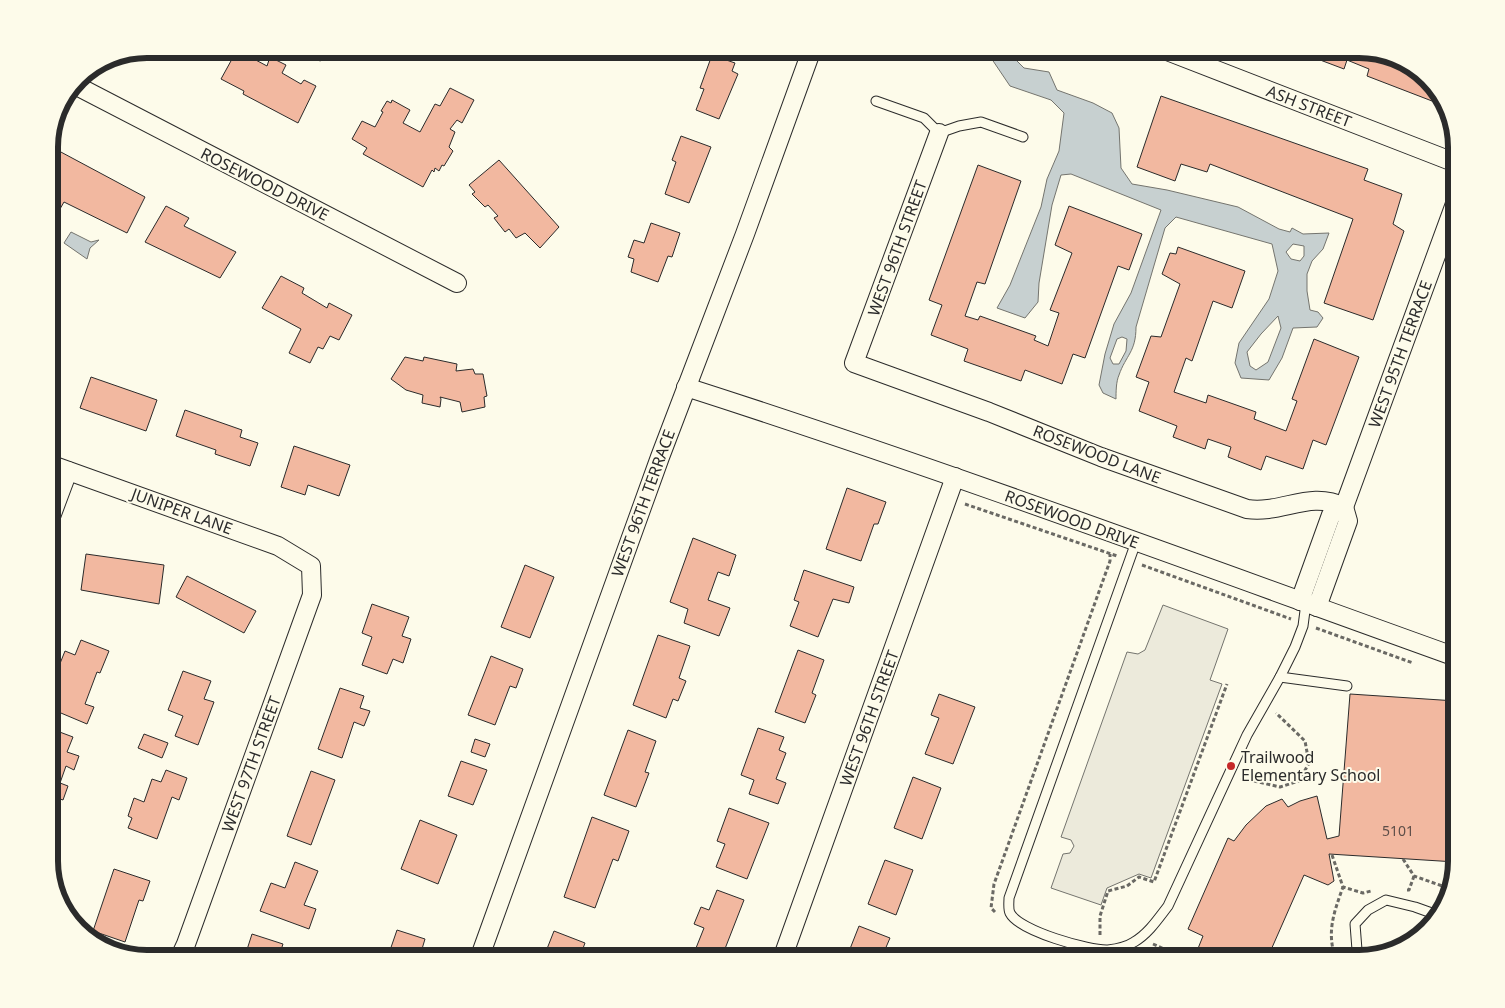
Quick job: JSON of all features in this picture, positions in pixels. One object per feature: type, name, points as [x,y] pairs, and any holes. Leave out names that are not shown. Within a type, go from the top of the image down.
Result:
[{"type":"street","name":"WEST 96TH TERRACE","points":[[482,951],[650,485],[745,234],[809,58]]},
{"type":"street","name":"ASH STREET","points":[[1185,58],[1448,160]]},
{"type":"street","name":"ROSEWOOD DRIVE","points":[[80,88],[457,283]]},
{"type":"street","name":"WEST 96TH STREET","points":[[854,363],[939,133]]},
{"type":"street","name":"WEST 95TH TERRACE","points":[[1308,604],[1348,521],[1344,507],[1448,224]]},
{"type":"street","name":"ROSEWOOD LANE","points":[[854,363],[989,412],[1101,457],[1247,509],[1264,510],[1318,500],[1332,500],[1344,507]]},
{"type":"street","name":"ROSEWOOD DRIVE","points":[[686,388],[848,439],[1448,654]]},
{"type":"street","name":"JUNIPER LANE","points":[[58,467],[278,546],[311,566]]},
{"type":"street","points":[[58,498],[68,471]]},
{"type":"street","name":"WEST 96TH STREET","points":[[785,951],[955,477]]},
{"type":"street","name":"WEST 97TH STREET","points":[[183,951],[312,595],[311,566]]},
{"type":"lane","points":[[876,101],[924,118],[939,133],[959,126],[981,122],[1023,137]]},
{"type":"lane","points":[[1136,542],[1008,898],[1010,913],[1018,922],[1030,930],[1090,948],[1109,950],[1133,943],[1149,930],[1168,906],[1247,735],[1280,678],[1295,647],[1308,604]]},
{"type":"lane","points":[[1280,678],[1347,686]]},
{"type":"lane","points":[[1358,951],[1355,924],[1368,910],[1386,900],[1431,913]]},
{"type":"path","points":[[948,498],[1110,554],[1420,666]]},
{"type":"path","points":[[997,914],[991,908],[994,884],[1107,570],[1110,554]]},
{"type":"path","points":[[1438,672],[1448,676]]},
{"type":"path","points":[[1100,935],[1100,916],[1108,892],[1127,886],[1139,877],[1154,882],[1227,684]]},
{"type":"path","points":[[1238,777],[1280,787],[1299,781],[1309,763],[1305,741],[1274,711]]},
{"type":"path","points":[[1332,855],[1343,887],[1332,917],[1331,947],[1333,951]]},
{"type":"path","points":[[1403,859],[1414,876],[1443,886]]},
{"type":"path","points":[[1402,889],[1410,890],[1414,876]]},
{"type":"path","points":[[1343,887],[1363,893],[1380,889]]},
{"type":"path","points":[[1148,942],[1168,951]]},
{"type":"shaded area","points":[[314,58],[324,58],[320,61]]},
{"type":"shaded area","points":[[991,58],[1014,58],[1024,68],[1049,72],[1057,90],[1093,103],[1112,113],[1119,128],[1121,168],[1132,184],[1167,190],[1238,207],[1279,229],[1290,232],[1292,228],[1303,234],[1329,233],[1323,249],[1312,261],[1307,274],[1310,310],[1318,312],[1323,318],[1317,327],[1293,328],[1282,358],[1269,380],[1241,378],[1235,363],[1239,343],[1269,299],[1278,271],[1272,244],[1176,217],[1165,228],[1136,327],[1134,342],[1118,378],[1116,399],[1103,393],[1099,385],[1105,354],[1114,324],[1131,293],[1161,210],[1071,174],[1061,175],[1052,205],[1039,283],[1038,302],[1025,318],[997,308],[1010,285],[1041,207],[1047,179],[1059,151],[1064,113],[1051,100],[1010,86]],"holes":[[[1293,244],[1304,246],[1304,256],[1300,261],[1291,259],[1286,252]],[[1278,316],[1281,328],[1268,362],[1256,370],[1250,366],[1247,352]],[[1122,337],[1127,339],[1126,351],[1119,364],[1113,364],[1110,358],[1117,339]]]},
{"type":"shaded area","points":[[71,232],[91,242],[99,240],[90,248],[87,259],[64,243]]},
{"type":"shaded area","points":[[1163,605],[1228,629],[1210,680],[1222,684],[1151,878],[1139,874],[1107,888],[1101,905],[1051,888],[1063,854],[1070,853],[1074,846],[1071,840],[1061,837],[1127,652],[1138,654],[1145,650]]},
{"type":"building","points":[[233,58],[252,58],[267,66],[270,58],[272,58],[286,65],[282,73],[301,84],[304,80],[316,86],[298,123],[243,94],[244,91],[221,79]]},
{"type":"building","points":[[711,58],[721,58],[735,63],[732,71],[738,74],[719,119],[696,110],[704,89],[700,88]]},
{"type":"building","points":[[1315,58],[1370,58],[1392,64],[1403,69],[1417,80],[1436,103],[1367,76],[1369,69],[1347,60],[1344,69]]},
{"type":"building","points":[[450,88],[474,100],[462,123],[457,120],[450,129],[455,132],[449,147],[453,151],[439,171],[435,168],[434,172],[432,170],[423,187],[363,154],[367,148],[352,139],[362,121],[375,127],[387,101],[391,103],[392,100],[410,110],[403,123],[420,132],[435,104],[440,106]]},
{"type":"building","points":[[1161,96],[1368,169],[1364,180],[1402,194],[1393,224],[1404,231],[1373,320],[1324,303],[1353,219],[1210,164],[1207,172],[1181,164],[1175,181],[1137,167]]},
{"type":"building","points":[[681,136],[711,147],[689,203],[665,194],[676,162],[672,160]]},
{"type":"building","points":[[59,151],[145,197],[127,233],[64,202],[58,212]]},
{"type":"building","points":[[499,160],[559,227],[540,248],[525,233],[516,238],[509,229],[505,232],[494,218],[498,216],[488,205],[485,207],[472,194],[475,192],[469,185]]},
{"type":"building","points":[[978,165],[1021,181],[985,284],[977,282],[965,316],[978,320],[980,316],[1036,336],[1034,340],[1048,346],[1059,313],[1050,310],[1072,253],[1055,245],[1069,206],[1142,234],[1129,270],[1118,266],[1085,358],[1073,354],[1062,384],[1025,370],[1021,381],[964,361],[968,349],[931,335],[942,305],[929,300]]},
{"type":"building","points":[[166,206],[189,218],[184,226],[236,252],[220,278],[145,242]]},
{"type":"building","points":[[651,223],[680,233],[672,257],[668,256],[658,282],[631,272],[634,259],[628,257],[634,240],[644,243]]},
{"type":"building","points":[[1178,247],[1245,271],[1232,308],[1213,301],[1192,361],[1186,358],[1174,392],[1206,403],[1208,395],[1256,412],[1254,419],[1286,431],[1297,401],[1292,399],[1314,339],[1359,357],[1326,445],[1313,440],[1303,469],[1266,456],[1261,470],[1228,457],[1231,447],[1208,439],[1205,449],[1173,437],[1177,426],[1139,411],[1149,382],[1136,377],[1151,336],[1161,337],[1180,284],[1162,274],[1170,253],[1176,254]]},
{"type":"building","points":[[281,276],[304,288],[302,293],[327,308],[329,303],[352,315],[339,340],[330,336],[323,349],[318,347],[310,363],[289,353],[301,329],[262,308]]},
{"type":"building","points":[[405,357],[423,361],[424,357],[457,364],[456,371],[473,369],[475,374],[483,374],[487,396],[484,397],[485,407],[462,412],[460,402],[440,397],[440,407],[422,403],[423,395],[406,390],[391,379]]},
{"type":"building","points":[[91,377],[157,400],[146,431],[80,408]]},
{"type":"building","points":[[185,410],[242,430],[240,437],[258,443],[250,466],[215,454],[216,450],[176,436]]},
{"type":"building","points":[[294,446],[350,465],[339,496],[308,485],[305,495],[281,487]]},
{"type":"building","points":[[847,488],[886,502],[878,524],[874,524],[861,561],[826,549]]},
{"type":"building","points":[[693,538],[736,555],[729,576],[718,572],[708,600],[730,608],[719,636],[684,623],[688,609],[670,602]]},
{"type":"building","points":[[86,554],[164,565],[159,604],[81,590]]},
{"type":"building","points":[[525,565],[554,577],[530,638],[501,627]]},
{"type":"building","points":[[804,570],[854,587],[849,603],[833,599],[818,637],[790,626],[799,602],[794,600]]},
{"type":"building","points":[[187,576],[256,611],[244,633],[176,597]]},
{"type":"building","points":[[372,604],[409,617],[402,636],[411,639],[403,663],[393,659],[387,674],[362,665],[372,637],[362,633]]},
{"type":"building","points":[[658,635],[690,646],[679,678],[686,681],[678,701],[673,699],[666,718],[633,705]]},
{"type":"building","points":[[81,640],[109,651],[100,673],[97,672],[85,704],[94,707],[87,724],[58,712],[58,668],[65,651],[75,655]]},
{"type":"building","points":[[798,650],[824,660],[812,693],[816,695],[805,723],[775,712]]},
{"type":"building","points":[[491,656],[523,669],[516,688],[510,686],[495,725],[468,715]]},
{"type":"building","points":[[183,671],[211,681],[204,699],[214,702],[198,745],[175,736],[183,716],[168,710]]},
{"type":"building","points":[[340,688],[364,696],[360,708],[370,711],[364,726],[354,722],[342,758],[318,749]]},
{"type":"building","points":[[939,694],[975,707],[953,764],[925,754],[939,718],[931,715]]},
{"type":"building","name":"Trailwood Elementary School","points":[[1350,694],[1448,700],[1448,861],[1329,854],[1334,881],[1328,885],[1304,875],[1271,951],[1197,951],[1203,936],[1188,929],[1228,838],[1234,841],[1246,825],[1266,806],[1282,799],[1288,807],[1317,796],[1327,839],[1339,836]]},
{"type":"building","points":[[758,728],[784,737],[779,750],[786,753],[776,779],[786,783],[778,804],[749,794],[754,780],[741,775]]},
{"type":"building","points":[[628,730],[656,741],[645,772],[649,773],[636,807],[604,795]]},
{"type":"building","points":[[58,731],[73,737],[67,752],[79,756],[74,770],[66,766],[60,783],[68,786],[63,800],[58,798]]},
{"type":"building","points":[[144,734],[168,743],[162,758],[138,748]]},
{"type":"building","points":[[475,739],[490,744],[485,757],[471,752]]},
{"type":"building","points":[[461,761],[487,770],[473,805],[448,796]]},
{"type":"building","points":[[166,770],[187,778],[179,800],[172,797],[157,839],[128,828],[132,818],[128,816],[134,798],[144,802],[152,779],[161,782]]},
{"type":"building","points":[[311,771],[335,780],[311,845],[287,836]]},
{"type":"building","points":[[913,777],[941,788],[922,839],[894,828]]},
{"type":"building","points":[[729,808],[769,823],[747,879],[716,867],[725,844],[717,841]]},
{"type":"building","points":[[592,817],[629,831],[618,861],[613,859],[595,908],[564,897]]},
{"type":"building","points":[[420,820],[457,835],[438,884],[401,869]]},
{"type":"building","points":[[885,860],[913,870],[896,915],[868,904]]},
{"type":"building","points":[[295,862],[318,871],[304,905],[316,909],[309,929],[260,911],[271,883],[285,888]]},
{"type":"building","points":[[114,869],[150,881],[143,901],[139,900],[125,942],[93,931]]},
{"type":"building","points":[[717,890],[744,900],[724,951],[695,951],[704,928],[694,924],[701,907],[709,910]]},
{"type":"building","points":[[859,926],[890,938],[884,951],[849,951]]},
{"type":"building","points":[[397,930],[425,939],[421,951],[390,951]]},
{"type":"building","points":[[554,931],[585,943],[582,951],[546,951]]},
{"type":"building","points":[[252,934],[283,944],[281,951],[247,951]]},
{"type":"place","name":"Trailwood Elementary School","points":[[1231,766]]}]
